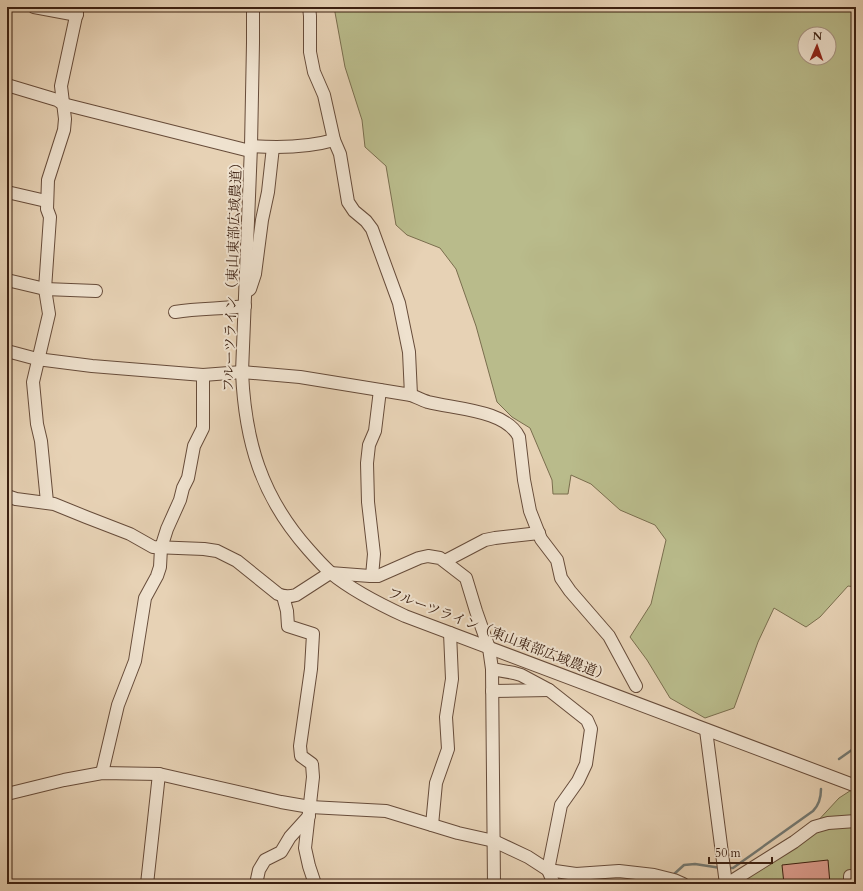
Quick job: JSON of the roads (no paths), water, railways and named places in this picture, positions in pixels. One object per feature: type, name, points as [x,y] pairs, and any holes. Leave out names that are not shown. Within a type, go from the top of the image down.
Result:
[{"type":"street","points":[[34,7],[77,11],[62,86],[64,130],[48,180],[46,201],[50,217],[45,289],[49,314],[37,359],[33,382],[47,502]]},
{"type":"street","name":"フルーツライン（東山東部広域農道）","points":[[253,7],[246,292],[242,372],[243,402],[246,425],[257,464],[272,499],[295,534],[330,572],[356,590],[405,616],[856,786]]},
{"type":"street","points":[[309,7],[310,52],[314,72],[326,102],[334,140],[340,154],[348,202],[354,212],[366,221],[372,229],[399,303],[409,352],[411,395]]},
{"type":"street","points":[[7,85],[57,100],[64,104],[250,148],[285,148],[319,145],[334,140]]},
{"type":"street","points":[[246,292],[250,289],[255,274],[262,220],[268,192],[273,147]]},
{"type":"street","points":[[7,192],[46,201]]},
{"type":"street","points":[[7,280],[45,289],[96,291]]},
{"type":"street","points":[[175,312],[194,309],[208,310],[245,306]]},
{"type":"street","points":[[7,351],[37,359],[92,366],[203,375],[242,372],[300,377],[411,395],[427,402],[483,414],[506,422],[517,432],[519,437],[524,480],[530,511],[541,539],[557,560],[561,578],[570,591],[609,636],[636,686]]},
{"type":"street","points":[[102,773],[118,705],[135,661],[145,598],[157,576],[160,567],[161,548],[166,529],[180,500],[183,488],[188,478],[194,446],[203,428],[203,375]]},
{"type":"street","points":[[372,576],[374,554],[368,502],[367,463],[369,445],[375,431],[380,390]]},
{"type":"street","points":[[7,496],[16,499],[54,504],[86,518],[130,534],[153,547],[204,549],[216,551],[237,561],[278,594],[283,596],[290,597],[296,595],[330,572],[378,576],[419,558],[428,556],[442,560],[466,578],[489,648],[492,669],[494,884]]},
{"type":"street","points":[[442,560],[485,540],[539,533]]},
{"type":"street","points":[[283,596],[287,611],[288,626],[313,634],[311,668],[300,746],[301,756],[312,764],[313,777],[305,848],[315,884]]},
{"type":"street","points":[[432,825],[436,783],[448,749],[446,717],[452,680],[450,633]]},
{"type":"street","points":[[492,669],[521,675],[549,690],[587,720],[591,729],[586,764],[578,781],[561,805],[548,870],[554,884]]},
{"type":"street","points":[[492,691],[549,690]]},
{"type":"street","points":[[706,730],[726,883],[788,846],[814,827],[828,823],[856,821]]},
{"type":"street","points":[[7,794],[64,780],[102,773],[158,774],[281,802],[309,811],[386,811],[458,833],[494,841],[528,857],[548,870],[576,874],[626,872],[654,875],[683,884]]},
{"type":"street","points":[[147,884],[158,774]]},
{"type":"street","points":[[256,884],[259,870],[265,860],[281,852],[309,811]]},
{"type":"waterway","points":[[839,759],[856,747]]},
{"type":"waterway","points":[[728,868],[733,868],[813,811],[819,802],[821,789]]},
{"type":"waterway","points":[[673,875],[684,865],[695,864],[721,868]]}]
